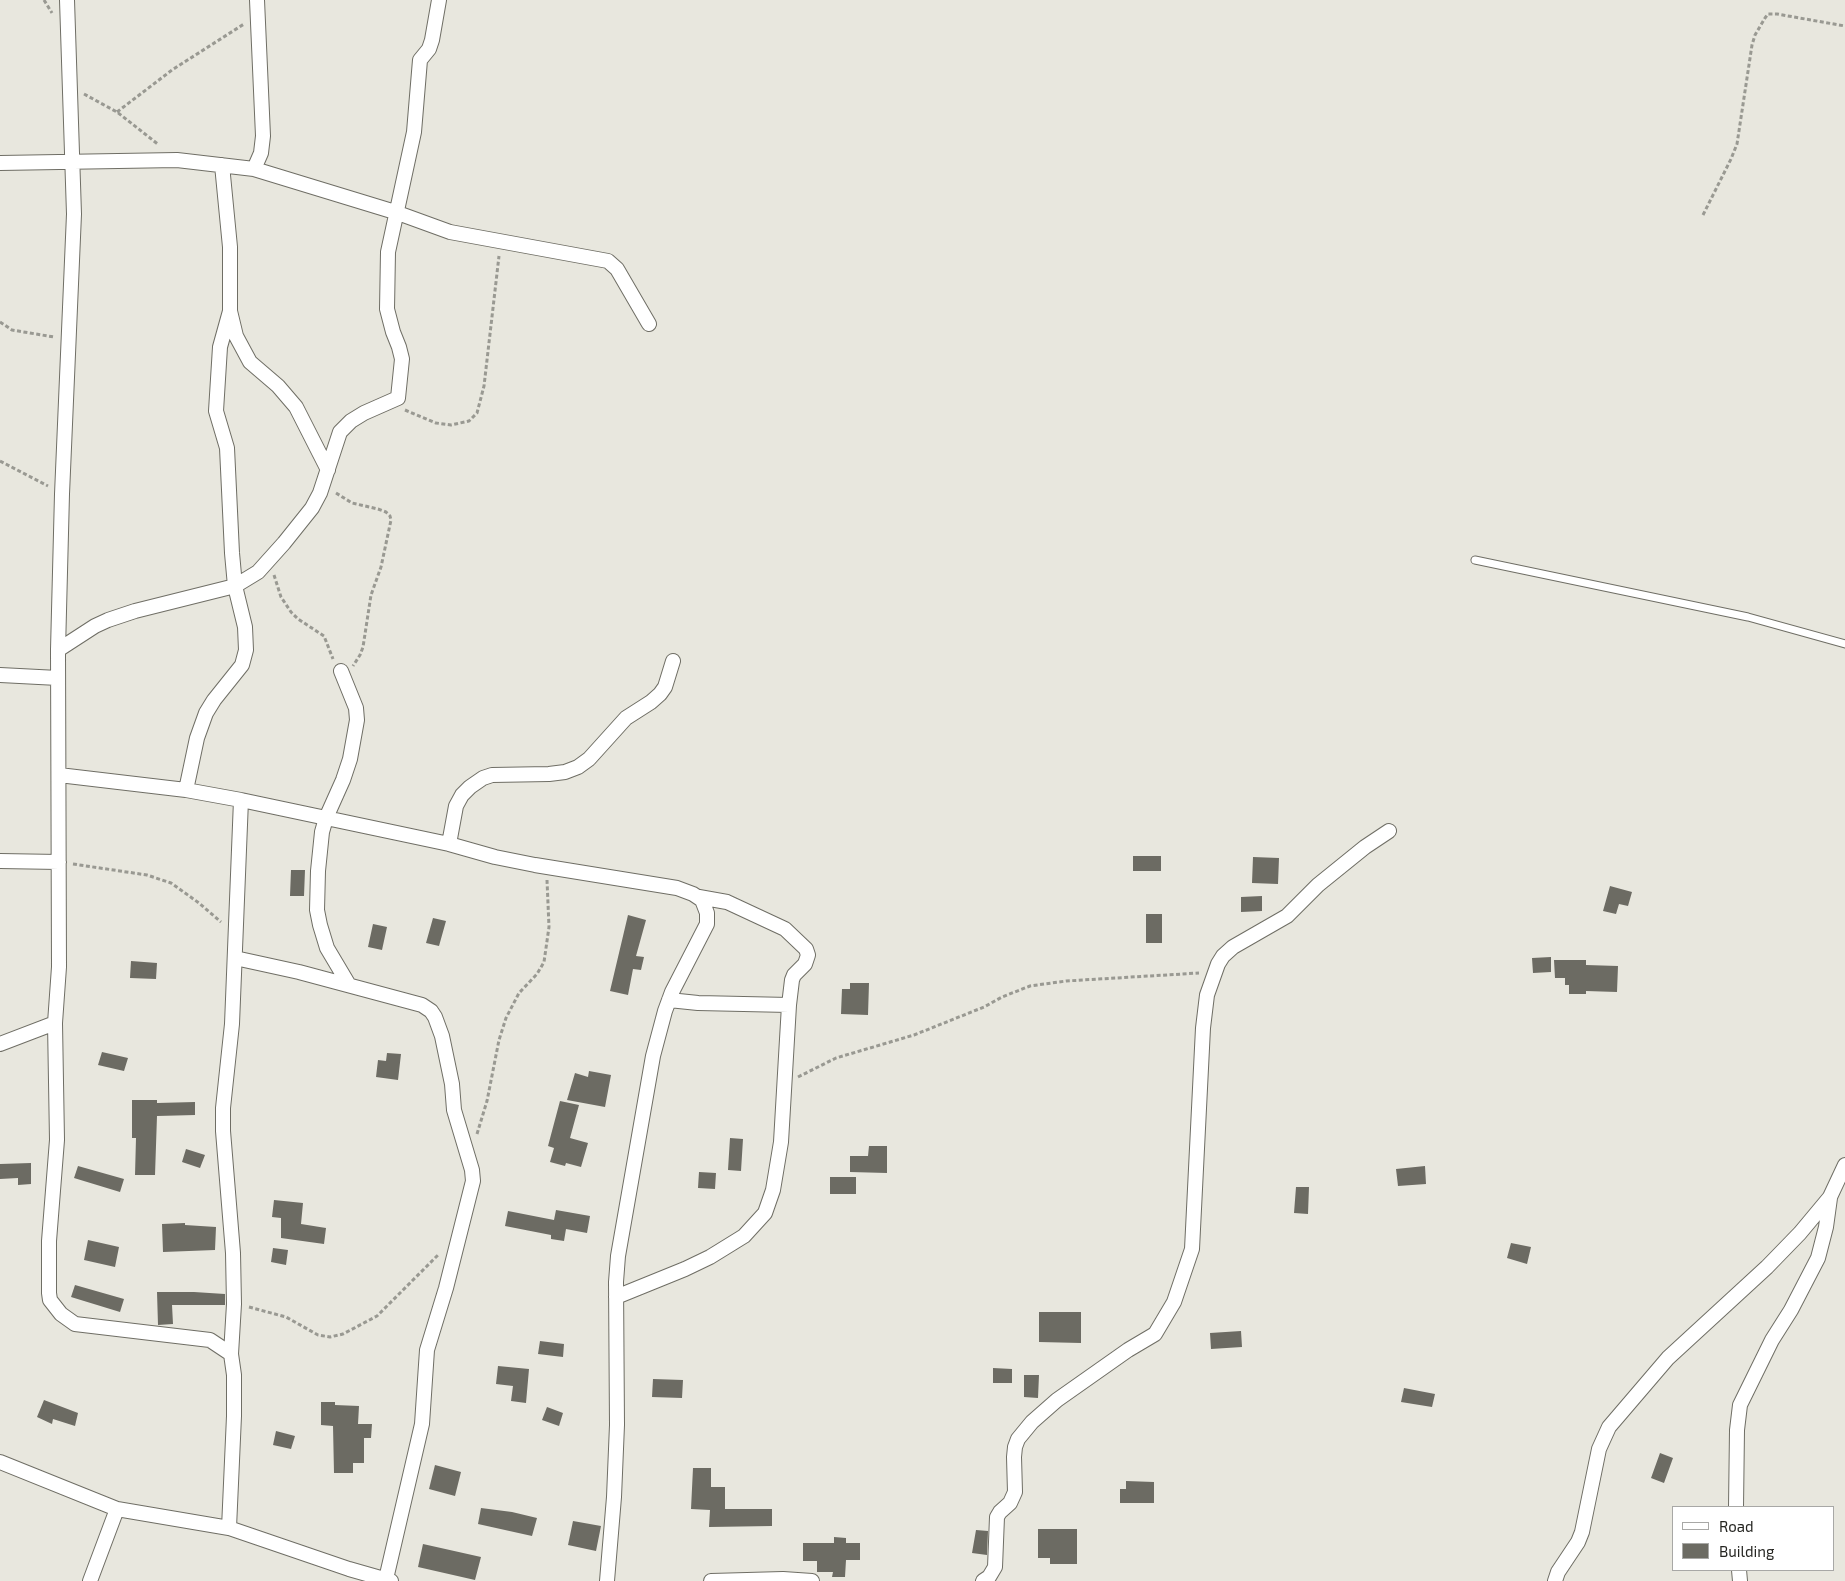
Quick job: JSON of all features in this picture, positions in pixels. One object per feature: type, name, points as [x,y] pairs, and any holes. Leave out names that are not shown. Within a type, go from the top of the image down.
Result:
[{"type":"street","points":[[67,0],[74,214],[62,494],[58,650],[59,967],[55,1023],[57,1140],[49,1241],[48,1282],[50,1300],[64,1318],[80,1325],[197,1337],[210,1340],[231,1354]]},
{"type":"street","points":[[254,169],[261,153],[262,136],[257,0]]},
{"type":"street","points":[[58,650],[95,626],[119,616],[236,586],[258,572],[312,508],[320,493],[337,438],[345,427],[364,414],[397,399],[402,368],[402,354],[393,332],[387,309],[388,252],[395,212],[405,178],[414,132],[420,60],[429,49],[432,40],[439,0]]},
{"type":"street","points":[[0,163],[177,160],[254,169],[395,212],[450,232],[608,260],[617,269],[649,324]]},
{"type":"street","points":[[222,165],[230,247],[230,311],[236,336],[247,359],[278,386],[296,408],[326,475]]},
{"type":"street","points":[[186,790],[197,738],[206,713],[242,665],[247,642],[236,586],[230,533],[227,448],[215,404],[220,347],[230,311]]},
{"type":"street","points":[[449,844],[456,806],[462,795],[470,787],[483,778],[492,775],[560,773],[582,765],[589,760],[626,718],[660,694],[665,687],[673,662]]},
{"type":"street","points":[[341,671],[355,703],[357,720],[350,759],[326,818],[321,843],[318,871],[319,919],[327,948],[348,985]]},
{"type":"street","points":[[0,675],[58,678]]},
{"type":"street","points":[[59,775],[186,790],[241,800],[449,844],[495,857],[545,867],[678,888],[699,897],[734,905],[785,929],[806,949],[808,955],[807,961],[792,978],[781,1142],[773,1190],[765,1213],[744,1236],[710,1257],[616,1297]]},
{"type":"street","points":[[228,1528],[234,1400],[234,1369],[231,1354],[234,1304],[234,1253],[223,1131],[223,1108],[232,1024],[236,958],[241,800]]},
{"type":"street","points":[[983,1581],[989,1577],[994,1566],[997,1517],[1010,1503],[1015,1492],[1014,1457],[1018,1439],[1032,1422],[1057,1400],[1128,1350],[1155,1334],[1174,1302],[1192,1249],[1200,1054],[1208,996],[1214,972],[1223,956],[1233,947],[1288,916],[1318,885],[1365,847],[1389,831]]},
{"type":"street","points":[[0,861],[59,862]]},
{"type":"street","points":[[607,1581],[614,1497],[616,1441],[616,1297],[618,1256],[653,1056],[669,1000],[706,924],[706,913],[703,902],[699,897]]},
{"type":"street","points":[[0,1462],[117,1509],[228,1528],[349,1569],[389,1580],[422,1424],[426,1350],[446,1288],[473,1188],[472,1170],[454,1110],[452,1084],[442,1036],[433,1013],[422,1006],[299,972],[236,958]]},
{"type":"street","points":[[669,1000],[704,1004],[789,1006]]},
{"type":"street","points":[[0,1044],[55,1023]]},
{"type":"street","points":[[1554,1581],[1582,1532],[1599,1448],[1606,1432],[1616,1417],[1668,1358],[1768,1267],[1800,1234],[1830,1197],[1845,1164]]},
{"type":"street","points":[[1736,1506],[1737,1430],[1740,1405],[1772,1340],[1791,1310],[1818,1258],[1826,1227],[1830,1197]]},
{"type":"street","points":[[90,1581],[117,1509]]},
{"type":"street","points":[[710,1581],[783,1579],[812,1581]]},
{"type":"lane","points":[[1474,560],[1748,617],[1845,644]]},
{"type":"path","points":[[1703,215],[1737,144],[1752,45],[1755,34],[1764,18],[1768,14],[1774,14],[1845,26]]},
{"type":"path","points":[[117,112],[172,70],[259,15]]},
{"type":"path","points":[[69,87],[117,112],[177,160]]},
{"type":"path","points":[[390,403],[421,418],[443,424],[464,423],[475,416],[480,406],[484,386],[501,241]]},
{"type":"path","points":[[0,322],[12,330],[69,341]]},
{"type":"path","points":[[0,461],[62,494]]},
{"type":"path","points":[[270,560],[279,590],[286,605],[298,619],[324,636],[335,665],[341,671],[352,667],[360,656],[371,595],[381,567],[390,520],[388,513],[378,508],[352,503],[344,499],[326,475]]},
{"type":"path","points":[[59,862],[146,875],[171,883],[193,898],[220,922],[236,943]]},
{"type":"path","points":[[468,1159],[487,1101],[499,1040],[506,1018],[519,993],[537,974],[544,962],[549,927],[545,867]]},
{"type":"path","points":[[784,1083],[836,1058],[914,1035],[984,1008],[1030,986],[1066,981],[1214,972]]},
{"type":"path","points":[[234,1304],[277,1313],[294,1320],[318,1335],[343,1334],[377,1316],[459,1236]]},
{"type":"building","points":[[1133,856],[1161,856],[1161,871],[1133,871]]},
{"type":"building","points":[[1253,857],[1279,858],[1278,884],[1252,883]]},
{"type":"building","points":[[291,870],[305,870],[304,896],[290,896]]},
{"type":"building","points":[[1610,886],[1632,892],[1628,906],[1619,904],[1616,914],[1603,911]]},
{"type":"building","points":[[1262,896],[1262,911],[1241,912],[1241,897]]},
{"type":"building","points":[[1146,914],[1162,914],[1162,943],[1146,943]]},
{"type":"building","points":[[628,915],[646,920],[636,956],[644,957],[641,970],[633,969],[628,995],[610,991]]},
{"type":"building","points":[[433,918],[446,921],[439,946],[426,943]]},
{"type":"building","points":[[373,924],[387,927],[382,950],[368,947]]},
{"type":"building","points":[[1551,957],[1551,972],[1533,973],[1532,958]]},
{"type":"building","points":[[1554,960],[1586,960],[1586,965],[1618,966],[1617,992],[1586,991],[1586,994],[1569,994],[1569,985],[1565,985],[1565,978],[1555,978]]},
{"type":"building","points":[[131,961],[157,963],[156,979],[130,978]]},
{"type":"building","points":[[850,983],[869,983],[868,1015],[841,1014],[842,989],[850,989]]},
{"type":"building","points":[[102,1052],[128,1058],[124,1071],[98,1065]]},
{"type":"building","points":[[387,1053],[401,1054],[398,1080],[376,1077],[378,1060],[386,1061]]},
{"type":"building","points":[[589,1071],[611,1075],[605,1107],[567,1100],[575,1073],[588,1077]]},
{"type":"building","points":[[132,1100],[157,1100],[157,1103],[195,1102],[195,1115],[157,1116],[155,1175],[135,1175],[136,1138],[132,1138]]},
{"type":"building","points":[[560,1101],[579,1105],[570,1138],[588,1143],[581,1167],[566,1163],[565,1166],[550,1162],[554,1148],[548,1146]]},
{"type":"building","points":[[730,1138],[743,1139],[741,1171],[728,1170]]},
{"type":"building","points":[[869,1146],[887,1146],[887,1173],[850,1172],[850,1156],[868,1156]]},
{"type":"building","points":[[186,1149],[205,1155],[200,1168],[182,1162]]},
{"type":"building","points":[[31,1163],[31,1184],[18,1185],[18,1178],[0,1179],[0,1164]]},
{"type":"building","points":[[78,1166],[124,1179],[120,1192],[74,1178]]},
{"type":"building","points":[[1425,1166],[1426,1184],[1398,1186],[1396,1169]]},
{"type":"building","points":[[699,1172],[716,1173],[715,1189],[698,1188]]},
{"type":"building","points":[[830,1177],[856,1177],[856,1194],[830,1194]]},
{"type":"building","points":[[1296,1187],[1309,1187],[1308,1214],[1294,1213]]},
{"type":"building","points":[[274,1200],[303,1203],[301,1224],[326,1228],[324,1244],[281,1238],[281,1218],[272,1217]]},
{"type":"building","points":[[556,1210],[590,1216],[587,1233],[566,1229],[564,1241],[551,1239],[551,1235],[505,1226],[508,1211],[554,1220]]},
{"type":"building","points":[[185,1223],[185,1225],[216,1227],[215,1250],[163,1252],[162,1224]]},
{"type":"building","points":[[88,1240],[119,1247],[115,1267],[84,1260]]},
{"type":"building","points":[[1511,1243],[1531,1247],[1527,1264],[1507,1258]]},
{"type":"building","points":[[273,1248],[288,1250],[286,1265],[271,1262]]},
{"type":"building","points":[[75,1285],[124,1299],[120,1312],[71,1297]]},
{"type":"building","points":[[157,1292],[225,1294],[225,1305],[172,1305],[173,1324],[158,1325]]},
{"type":"building","points":[[1039,1312],[1081,1312],[1081,1343],[1039,1342]]},
{"type":"building","points":[[1241,1331],[1242,1347],[1211,1349],[1210,1333]]},
{"type":"building","points":[[540,1341],[564,1344],[563,1357],[538,1354]]},
{"type":"building","points":[[498,1366],[529,1369],[526,1403],[511,1401],[513,1386],[496,1384]]},
{"type":"building","points":[[993,1368],[1012,1369],[1012,1383],[993,1383]]},
{"type":"building","points":[[1024,1375],[1039,1375],[1038,1398],[1024,1397]]},
{"type":"building","points":[[653,1379],[683,1380],[682,1398],[652,1397]]},
{"type":"building","points":[[1404,1388],[1435,1394],[1432,1407],[1401,1402]]},
{"type":"building","points":[[44,1400],[78,1413],[75,1426],[53,1419],[52,1424],[37,1417]]},
{"type":"building","points":[[321,1402],[335,1402],[335,1405],[359,1406],[358,1424],[372,1424],[371,1438],[364,1438],[364,1463],[353,1463],[353,1473],[334,1473],[333,1426],[321,1425]]},
{"type":"building","points":[[547,1407],[563,1413],[559,1426],[542,1420]]},
{"type":"building","points":[[276,1431],[295,1436],[291,1449],[273,1445]]},
{"type":"building","points":[[1660,1453],[1673,1458],[1664,1483],[1651,1478]]},
{"type":"building","points":[[435,1465],[461,1472],[455,1496],[429,1489]]},
{"type":"building","points":[[693,1468],[711,1468],[711,1487],[725,1487],[725,1509],[772,1509],[772,1526],[709,1527],[710,1510],[691,1509]]},
{"type":"building","points":[[1126,1481],[1154,1482],[1154,1503],[1120,1503],[1120,1489],[1126,1489]]},
{"type":"building","points":[[481,1508],[512,1512],[537,1518],[532,1536],[478,1524]]},
{"type":"building","points":[[573,1521],[601,1526],[596,1551],[568,1545]]},
{"type":"building","points":[[1038,1529],[1077,1529],[1077,1564],[1050,1564],[1050,1558],[1038,1558]]},
{"type":"building","points":[[976,1530],[988,1531],[987,1555],[972,1553]]},
{"type":"building","points":[[834,1537],[846,1538],[846,1543],[860,1543],[860,1560],[846,1560],[845,1577],[832,1577],[833,1572],[817,1572],[817,1561],[803,1561],[803,1543],[834,1543]]},
{"type":"building","points":[[423,1544],[481,1557],[475,1580],[418,1567]]}]
